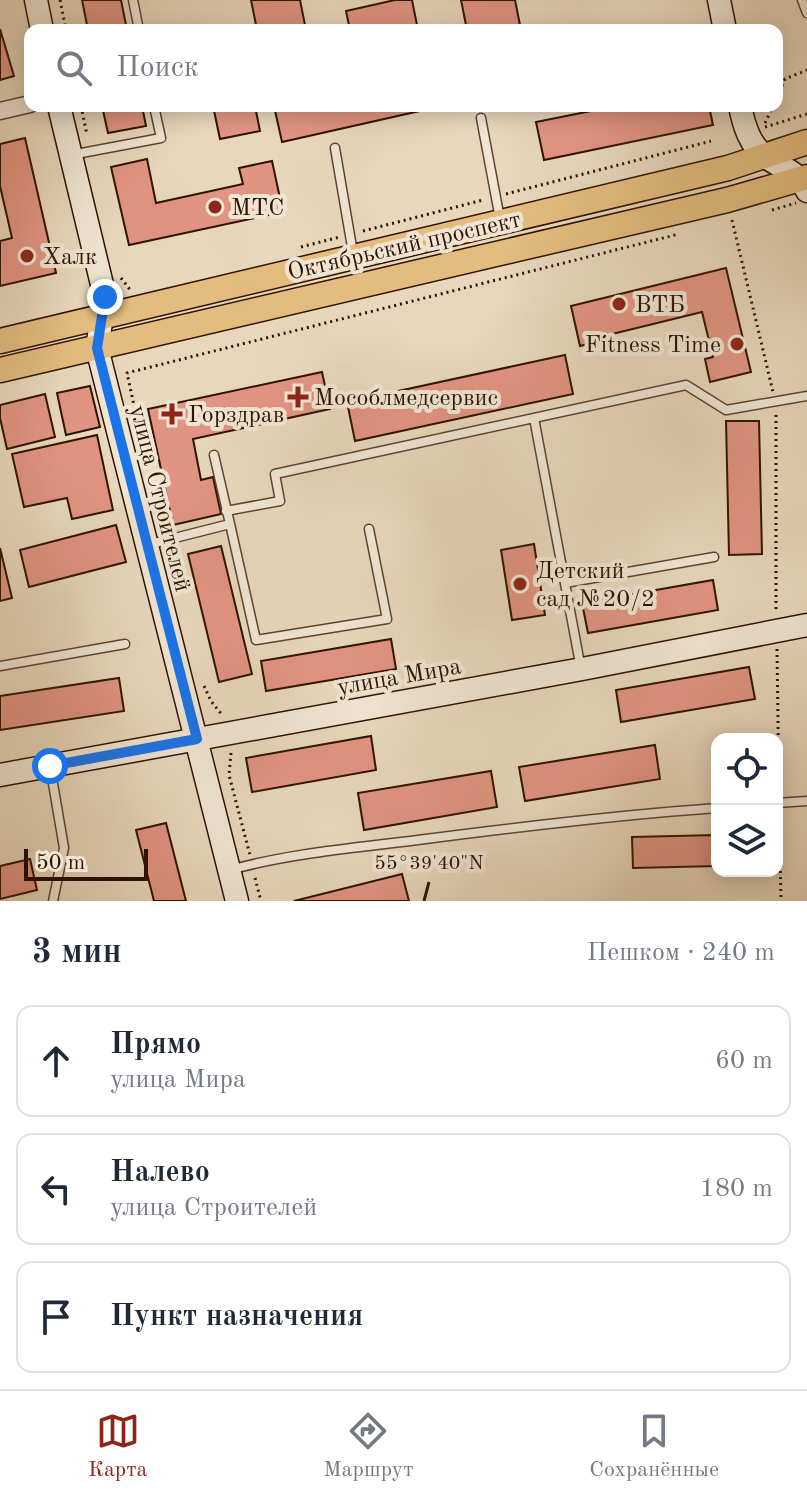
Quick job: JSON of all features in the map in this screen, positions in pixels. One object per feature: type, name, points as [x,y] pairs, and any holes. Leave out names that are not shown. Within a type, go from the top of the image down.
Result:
[{"type":"main road","name":"Октябрьский проспект","points":[[0,341],[102,317],[352,246],[501,222],[728,168],[807,142]]},
{"type":"main road","name":"Октябрьский проспект","points":[[0,370],[805,183]]},
{"type":"street","points":[[36,0],[41,24]]},
{"type":"street","points":[[719,0],[724,24]]},
{"type":"street","points":[[0,111],[24,105]]},
{"type":"street","name":"улица Строителей","points":[[60,112],[105,297],[97,348],[237,901]]},
{"type":"street","points":[[741,112],[746,132],[764,156],[805,183]]},
{"type":"street","name":"улица Мира","points":[[0,775],[807,625]]},
{"type":"lane","points":[[133,0],[138,24]]},
{"type":"lane","points":[[802,0],[807,13]]},
{"type":"lane","points":[[71,156],[161,138],[155,112]]},
{"type":"lane","points":[[481,118],[501,222]]},
{"type":"lane","points":[[335,148],[352,246]]},
{"type":"lane","points":[[226,511],[280,501],[275,474],[686,385],[726,410],[807,396]]},
{"type":"lane","points":[[534,418],[582,669]]},
{"type":"lane","points":[[214,455],[256,640],[387,619],[369,529]]},
{"type":"lane","points":[[146,546],[230,524]]},
{"type":"lane","points":[[565,583],[714,557]]},
{"type":"lane","points":[[0,666],[125,644]]},
{"type":"lane","points":[[50,766],[64,848],[53,901]]},
{"type":"lane","points":[[783,803],[807,801]]},
{"type":"lane","points":[[229,870],[252,864],[599,817],[711,808]]},
{"type":"path","points":[[60,0],[65,24]]},
{"type":"path","points":[[783,84],[785,79],[807,70]]},
{"type":"path","points":[[770,112],[764,127],[807,114]]},
{"type":"path","points":[[291,250],[352,246],[496,197],[711,141]]},
{"type":"path","points":[[732,220],[776,401],[776,620]]},
{"type":"path","points":[[155,364],[687,232]]},
{"type":"path","points":[[777,645],[778,733]]},
{"type":"path","points":[[231,749],[229,775],[261,901]]},
{"type":"path","points":[[778,805],[781,901]]},
{"type":"building","points":[[82,0],[121,0],[126,24],[87,24]]},
{"type":"building","points":[[251,0],[300,0],[305,24],[256,24]]},
{"type":"building","points":[[395,0],[412,0],[417,24],[349,24],[346,11]]},
{"type":"building","points":[[461,0],[515,0],[520,24],[466,24]]},
{"type":"building","points":[[0,29],[14,76],[0,80]]},
{"type":"building","points":[[103,112],[143,112],[146,126],[108,133]]},
{"type":"building","points":[[214,112],[256,112],[260,131],[220,139]]},
{"type":"building","points":[[275,112],[415,112],[282,142]]},
{"type":"building","points":[[586,112],[710,112],[713,125],[544,160],[536,122]]},
{"type":"building","points":[[25,138],[56,273],[0,286],[0,241],[12,238],[0,186],[0,144]]},
{"type":"building","points":[[147,159],[156,203],[243,184],[239,168],[272,161],[283,212],[129,245],[111,167]]},
{"type":"building","points":[[726,268],[751,372],[710,382],[705,359],[713,357],[702,312],[604,336],[605,340],[580,346],[571,306]]},
{"type":"building","points":[[565,355],[573,394],[355,441],[347,402]]},
{"type":"building","points":[[322,372],[330,409],[193,439],[201,480],[213,477],[221,514],[173,525],[148,409]]},
{"type":"building","points":[[90,386],[100,427],[66,435],[57,393]]},
{"type":"building","points":[[45,394],[55,437],[7,449],[0,405]]},
{"type":"building","points":[[726,421],[759,421],[762,554],[729,555]]},
{"type":"building","points":[[97,435],[113,510],[72,519],[67,498],[24,507],[12,454]]},
{"type":"building","points":[[116,525],[126,562],[29,587],[20,550]]},
{"type":"building","points":[[534,544],[545,615],[512,620],[501,550]]},
{"type":"building","points":[[221,546],[252,674],[219,682],[188,554]]},
{"type":"building","points":[[0,548],[12,598],[0,601]]},
{"type":"building","points":[[713,580],[718,610],[588,633],[582,603]]},
{"type":"building","points":[[391,639],[396,669],[266,691],[261,661]]},
{"type":"building","points":[[749,667],[755,699],[621,722],[616,690]]},
{"type":"building","points":[[119,678],[124,711],[0,730],[0,696]]},
{"type":"building","points":[[371,736],[376,770],[252,792],[246,758]]},
{"type":"building","points":[[655,745],[660,779],[525,801],[519,767]]},
{"type":"building","points":[[491,771],[497,807],[364,830],[358,793]]},
{"type":"building","points":[[166,823],[186,901],[154,901],[136,830]]},
{"type":"building","points":[[711,835],[711,866],[633,868],[632,837]]},
{"type":"building","points":[[30,859],[37,890],[0,899],[0,866]]},
{"type":"building","points":[[402,874],[409,901],[294,901]]},
{"type":"place","name":"МТС","points":[[215,207]]},
{"type":"place","name":"Халк","points":[[27,256]]},
{"type":"place","name":"ВТБ","points":[[619,304]]},
{"type":"place","name":"Fitness Time","points":[[737,344]]},
{"type":"place","name":"Мособлмедсервис","points":[[298,397]]},
{"type":"place","name":"Горздрав","points":[[172,414]]},
{"type":"place","name":"Детский сад №20/2","points":[[520,584]]},
{"type":"route","points":[[50,766],[197,739],[97,348],[105,297]]}]
